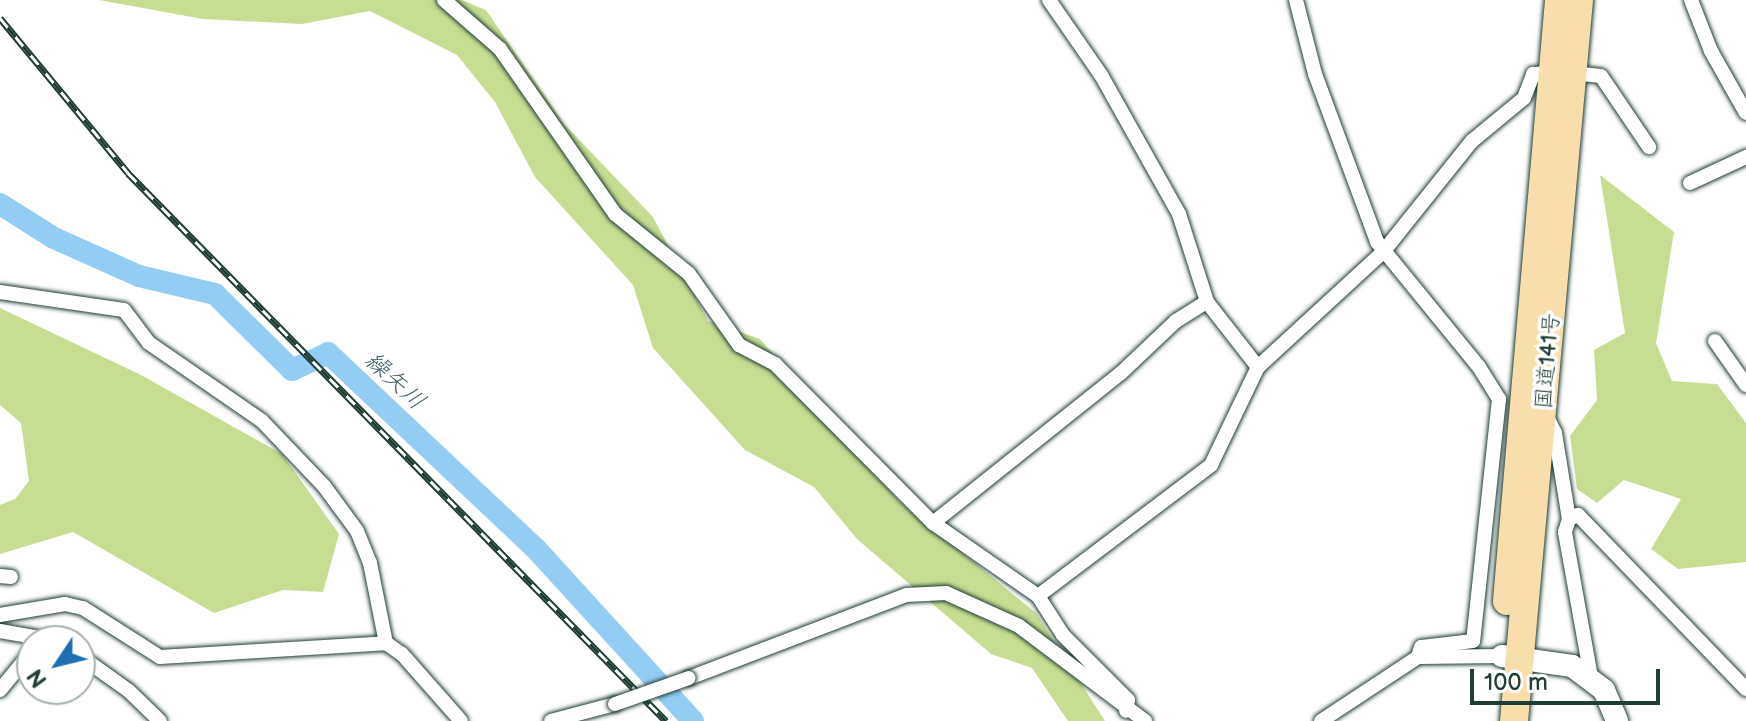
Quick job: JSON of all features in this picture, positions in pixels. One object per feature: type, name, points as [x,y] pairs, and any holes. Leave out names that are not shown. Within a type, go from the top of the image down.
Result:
[{"type":"highway","name":"国道141号","points":[[1498,721],[1511,657],[1544,410],[1563,73],[1559,0]]},
{"type":"highway","name":"国道141号","points":[[1514,721],[1511,657],[1563,73],[1579,0]]},
{"type":"main road","points":[[1511,657],[1572,666],[1591,677],[1604,690],[1617,721]]},
{"type":"street","points":[[444,0],[500,49],[615,214],[689,274],[739,345],[775,364],[933,523],[1038,596],[1063,635],[1128,700],[1126,711]]},
{"type":"street","points":[[1049,0],[1101,75],[1179,214],[1207,302],[1258,367]]},
{"type":"street","points":[[1296,0],[1315,74],[1383,252],[1479,367],[1499,399],[1500,414],[1473,641],[1421,647],[1418,657]]},
{"type":"street","points":[[1691,0],[1711,51],[1746,113]]},
{"type":"street","points":[[1038,596],[1211,465],[1258,367],[1383,252],[1472,141],[1524,98],[1533,74],[1601,76],[1649,147]]},
{"type":"street","points":[[1690,183],[1746,157]]},
{"type":"street","points":[[0,292],[124,310],[149,343],[262,421],[324,486],[357,531],[370,563],[386,643]]},
{"type":"street","points":[[933,523],[1121,373],[1176,321],[1207,302]]},
{"type":"street","points":[[1715,341],[1746,385]]},
{"type":"street","points":[[1544,410],[1555,433],[1569,519],[1565,532],[1591,677]]},
{"type":"street","points":[[1569,519],[1578,515],[1746,689]]},
{"type":"street","points":[[551,721],[615,704],[689,678],[906,595],[946,593],[1019,626],[1126,711],[1145,721]]},
{"type":"street","points":[[0,615],[65,604],[83,608],[160,657],[386,643],[402,654],[461,721]]},
{"type":"street","points":[[1321,721],[1418,657],[1511,657]]},
{"type":"street","points":[[96,667],[129,691],[160,721]]},
{"type":"street","points":[[0,690],[16,670]]},
{"type":"green space","points":[[99,0],[462,0],[486,10],[565,125],[653,217],[708,321],[760,339],[899,501],[1036,613],[1105,721],[1068,721],[1032,668],[991,654],[857,539],[814,487],[745,450],[653,348],[633,285],[535,177],[495,102],[457,55],[370,11],[302,24],[203,19]]},
{"type":"green space","points":[[1600,175],[1674,232],[1656,343],[1672,381],[1717,384],[1746,423],[1746,562],[1678,569],[1651,549],[1681,499],[1624,480],[1597,503],[1577,489],[1570,436],[1597,400],[1594,350],[1625,333]]},
{"type":"green space","points":[[0,308],[141,375],[282,454],[339,534],[323,592],[283,590],[214,613],[73,532],[0,554],[0,505],[15,499],[29,481],[21,423],[0,405]]},
{"type":"waterway","name":"繰矢川","points":[[0,204],[54,238],[139,276],[215,294],[292,370],[328,353],[536,549],[693,721]]},
{"type":"railway","points":[[0,18],[128,173],[666,721]]}]
